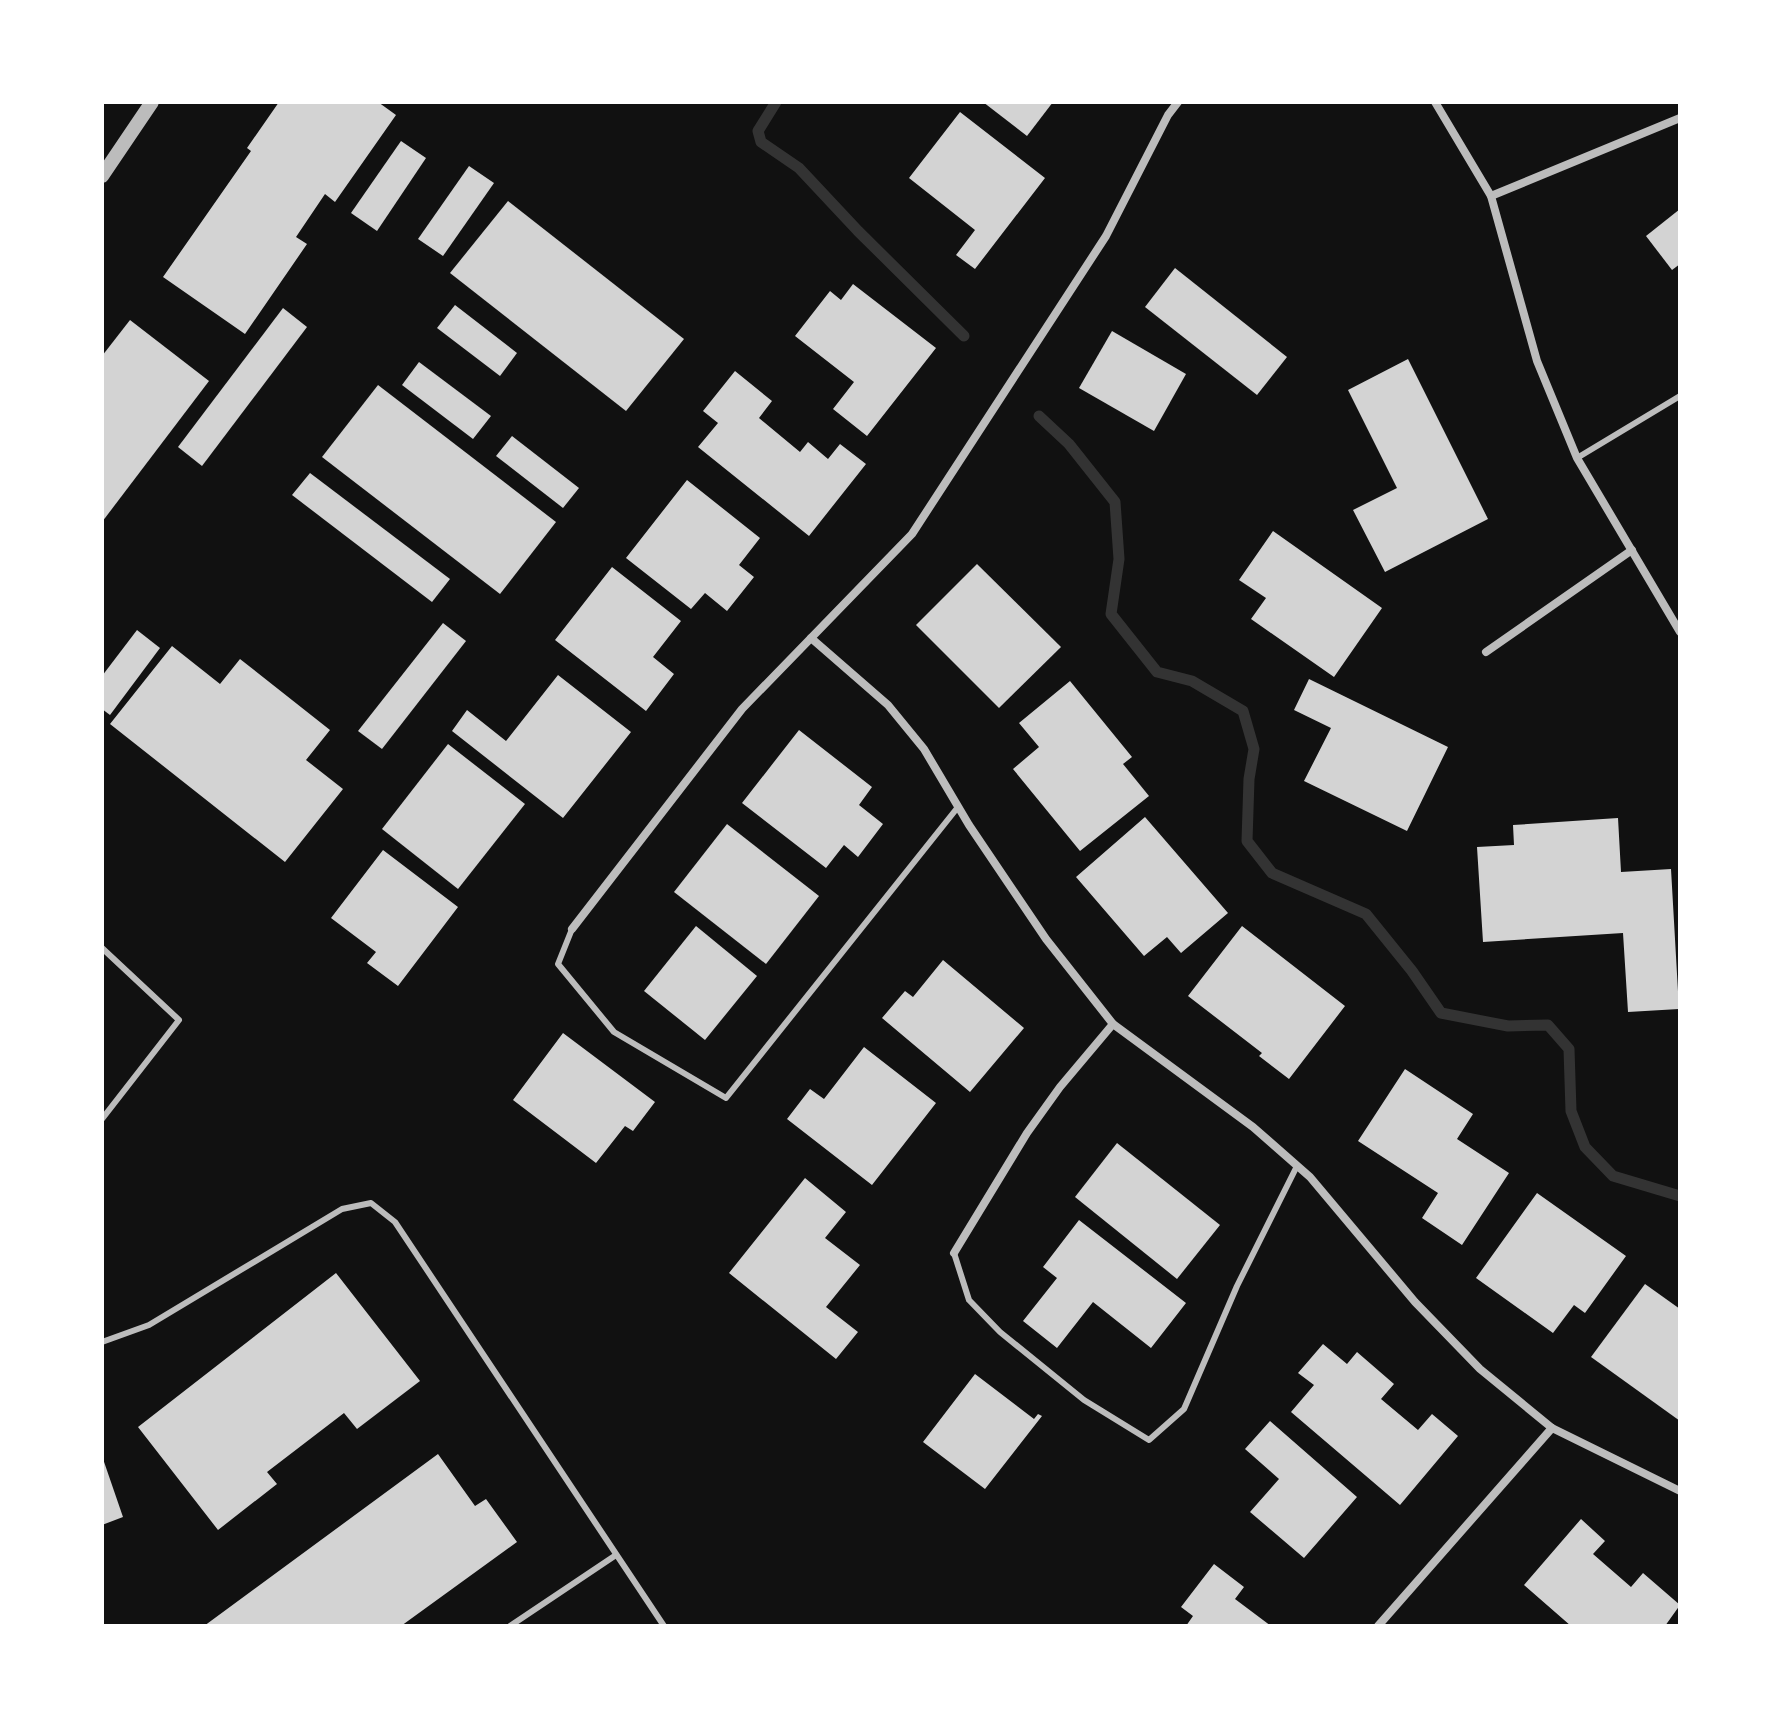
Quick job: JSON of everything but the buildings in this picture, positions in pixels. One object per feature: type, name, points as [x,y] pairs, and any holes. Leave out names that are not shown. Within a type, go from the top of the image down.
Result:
[{"type":"street","points":[[102,176],[152,102]]},
{"type":"street","points":[[572,929],[742,709],[912,534],[1106,236],[1168,115],[1178,102]]},
{"type":"street","points":[[1435,102],[1491,196],[1537,361],[1577,458],[1680,632]]},
{"type":"street","points":[[1491,196],[1680,118]]},
{"type":"street","points":[[1486,652],[1632,550]]},
{"type":"street","points":[[811,638],[888,705],[924,749],[958,807],[1046,939],[1113,1024],[1253,1127],[1310,1177],[1415,1302],[1480,1369],[1552,1428],[1680,1491]]},
{"type":"street","points":[[954,1253],[1027,1133],[1060,1087],[1113,1024]]},
{"type":"street","points":[[1378,1626],[1552,1428]]},
{"type":"lane","points":[[1577,458],[1680,396]]},
{"type":"lane","points":[[572,929],[558,964],[614,1032],[726,1098],[958,807]]},
{"type":"lane","points":[[102,948],[179,1020],[102,1119]]},
{"type":"lane","points":[[954,1253],[969,1300],[1000,1332],[1084,1400],[1149,1440],[1184,1409],[1237,1286],[1297,1166]]},
{"type":"lane","points":[[102,1342],[149,1325],[342,1209],[371,1203],[395,1222],[664,1626]]},
{"type":"lane","points":[[510,1626],[616,1555]]},
{"type":"waterway","points":[[776,102],[758,131],[761,142],[799,168],[964,336]]},
{"type":"waterway","points":[[1039,416],[1069,444],[1115,502],[1119,559],[1111,614],[1157,672],[1192,681],[1243,711],[1254,749],[1249,779],[1247,841],[1272,873],[1366,914],[1441,1013],[1508,1026],[1548,1025],[1569,1049],[1571,1111],[1585,1147],[1613,1176],[1680,1196]]}]
